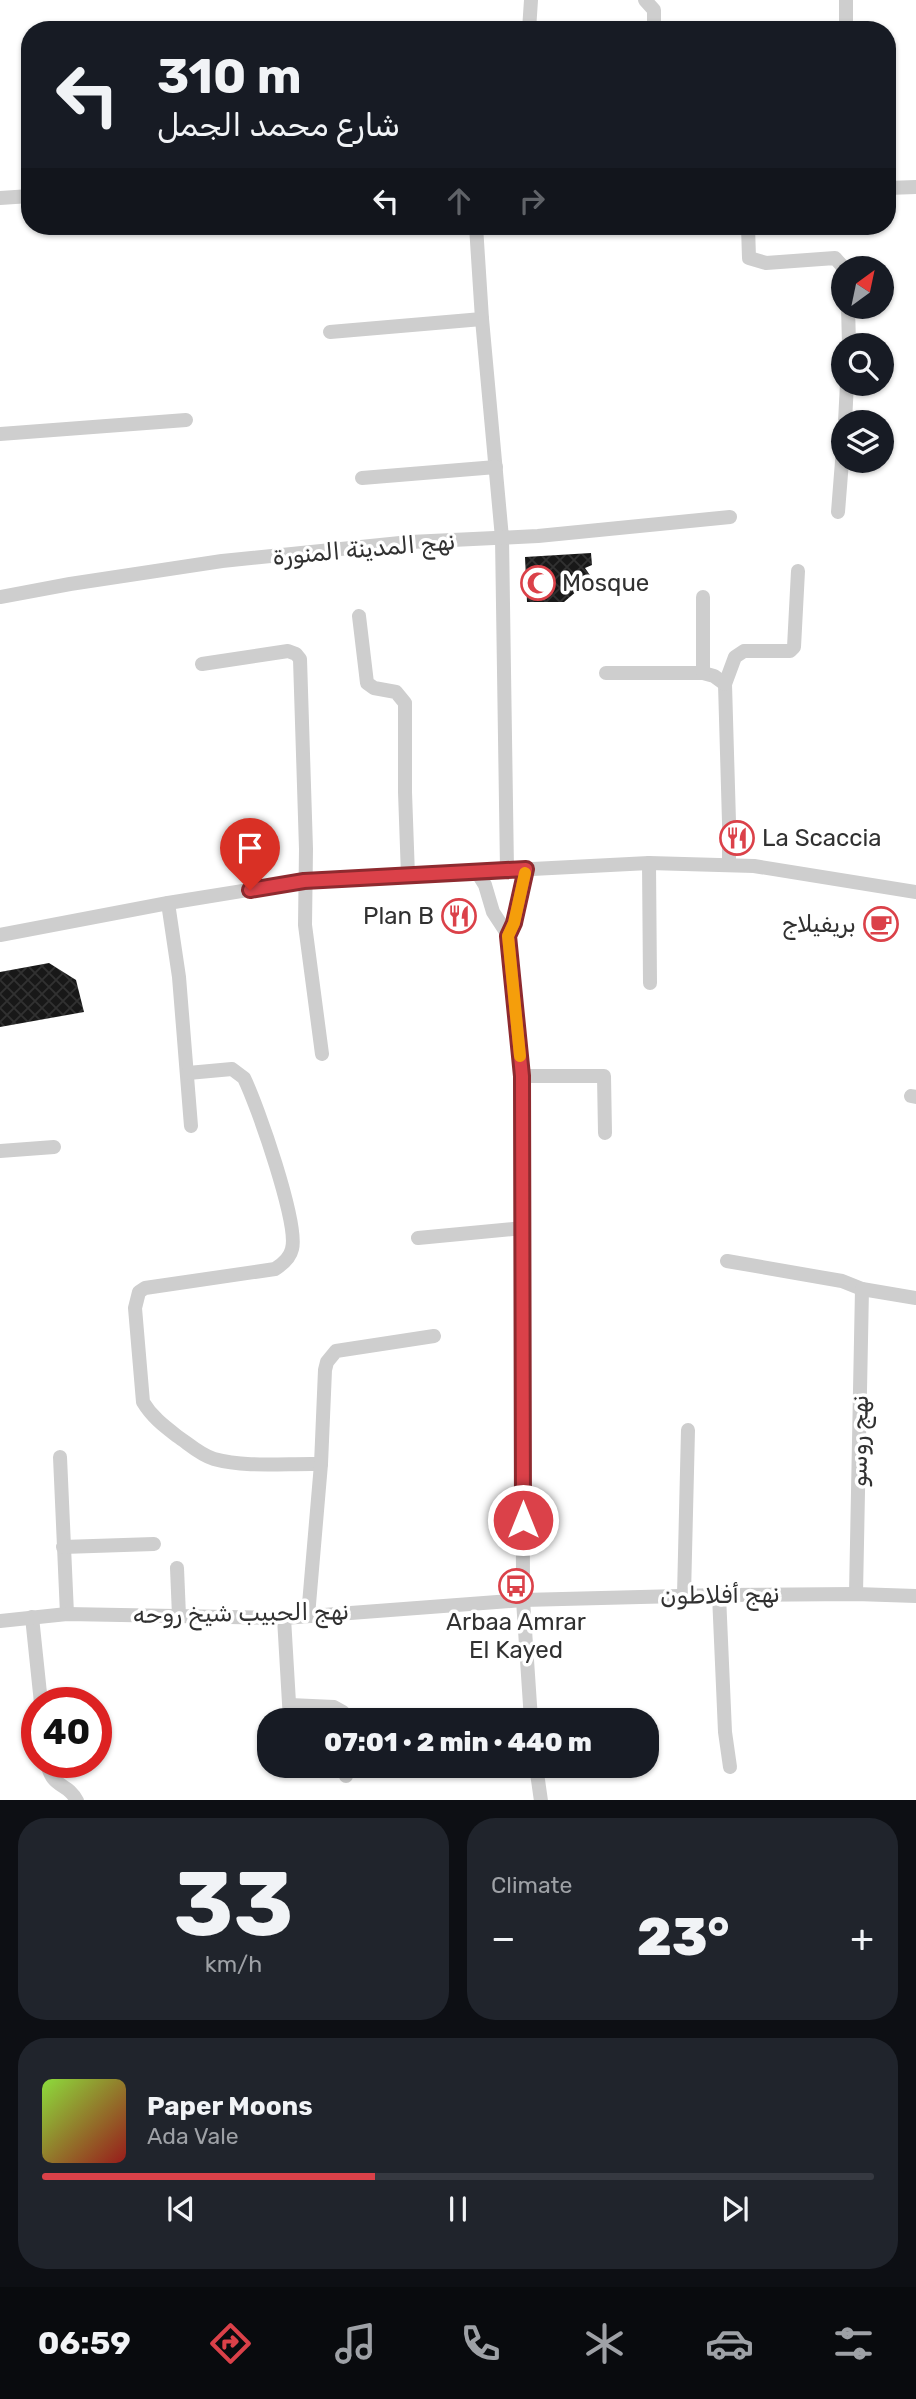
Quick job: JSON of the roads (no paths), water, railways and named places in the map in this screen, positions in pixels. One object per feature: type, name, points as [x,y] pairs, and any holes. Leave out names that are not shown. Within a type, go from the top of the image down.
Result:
[{"type":"street","points":[[530,21],[531,0]]},
{"type":"street","points":[[645,0],[654,10],[654,21]]},
{"type":"street","points":[[846,0],[846,21]]},
{"type":"street","points":[[896,188],[916,187]]},
{"type":"street","points":[[0,198],[21,197]]},
{"type":"street","points":[[477,235],[502,538],[507,870]]},
{"type":"street","points":[[748,235],[749,258],[766,263],[831,258]]},
{"type":"street","points":[[330,332],[482,319]]},
{"type":"street","points":[[0,434],[186,420]]},
{"type":"street","points":[[362,478],[496,467]]},
{"type":"street","points":[[838,512],[841,473]]},
{"type":"street","name":"نهج المدينة المنورة","points":[[0,597],[222,561],[399,543],[502,538],[730,517]]},
{"type":"street","points":[[729,863],[725,684],[734,657],[744,651],[790,651],[794,647],[798,571]]},
{"type":"street","points":[[703,597],[703,673]]},
{"type":"street","points":[[359,616],[367,683],[374,688],[396,692],[405,703],[408,876]]},
{"type":"street","points":[[202,664],[288,651],[300,659],[306,849],[305,925],[322,1054]]},
{"type":"street","points":[[606,673],[703,673],[714,676],[725,684]]},
{"type":"street","points":[[649,863],[650,983]]},
{"type":"street","points":[[0,935],[168,903],[304,881],[649,863],[729,863],[916,892]]},
{"type":"street","points":[[508,936],[514,923],[526,869]]},
{"type":"street","points":[[477,872],[485,885],[493,912],[508,936],[522,1076],[523,1600],[530,1708]]},
{"type":"street","points":[[168,903],[179,976],[191,1126]]},
{"type":"street","points":[[188,1073],[232,1069],[244,1078],[281,1180],[293,1240],[292,1251],[285,1262],[275,1269],[145,1288],[139,1292],[135,1308],[143,1402],[161,1424],[200,1453],[214,1459],[239,1463],[321,1464]]},
{"type":"street","points":[[522,1076],[604,1076],[605,1133]]},
{"type":"street","points":[[0,1151],[54,1147]]},
{"type":"street","points":[[418,1238],[523,1228]]},
{"type":"street","points":[[727,1261],[842,1281],[862,1289],[916,1298]]},
{"type":"street","name":"نهج روسو","points":[[856,1594],[862,1289]]},
{"type":"street","points":[[308,1616],[321,1464],[323,1383],[327,1362],[336,1352],[434,1336]]},
{"type":"street","points":[[684,1595],[688,1430]]},
{"type":"street","points":[[60,1457],[67,1614]]},
{"type":"street","points":[[63,1547],[154,1544]]},
{"type":"street","points":[[177,1568],[179,1616]]},
{"type":"street","name":"نهج أفلاطون","points":[[523,1600],[684,1595],[916,1596]]},
{"type":"street","points":[[719,1595],[725,1732],[730,1767]]},
{"type":"street","name":"نهج الحبيب شيخ روحه","points":[[0,1621],[67,1614],[284,1618],[523,1600]]},
{"type":"street","points":[[32,1617],[39,1687]]},
{"type":"street","points":[[284,1618],[290,1705],[336,1708]]},
{"type":"street","points":[[52,1778],[54,1782],[72,1792],[76,1800]]},
{"type":"street","points":[[538,1778],[541,1800]]},
{"type":"place","name":"Mosque","points":[[538,583]]},
{"type":"place","name":"La Scaccia","points":[[737,838]]},
{"type":"place","name":"Plan B","points":[[459,916]]},
{"type":"place","name":"بريفيلاج","points":[[881,924]]},
{"type":"place","name":"Arbaa Amrar El Kayed","points":[[516,1586]]}]
